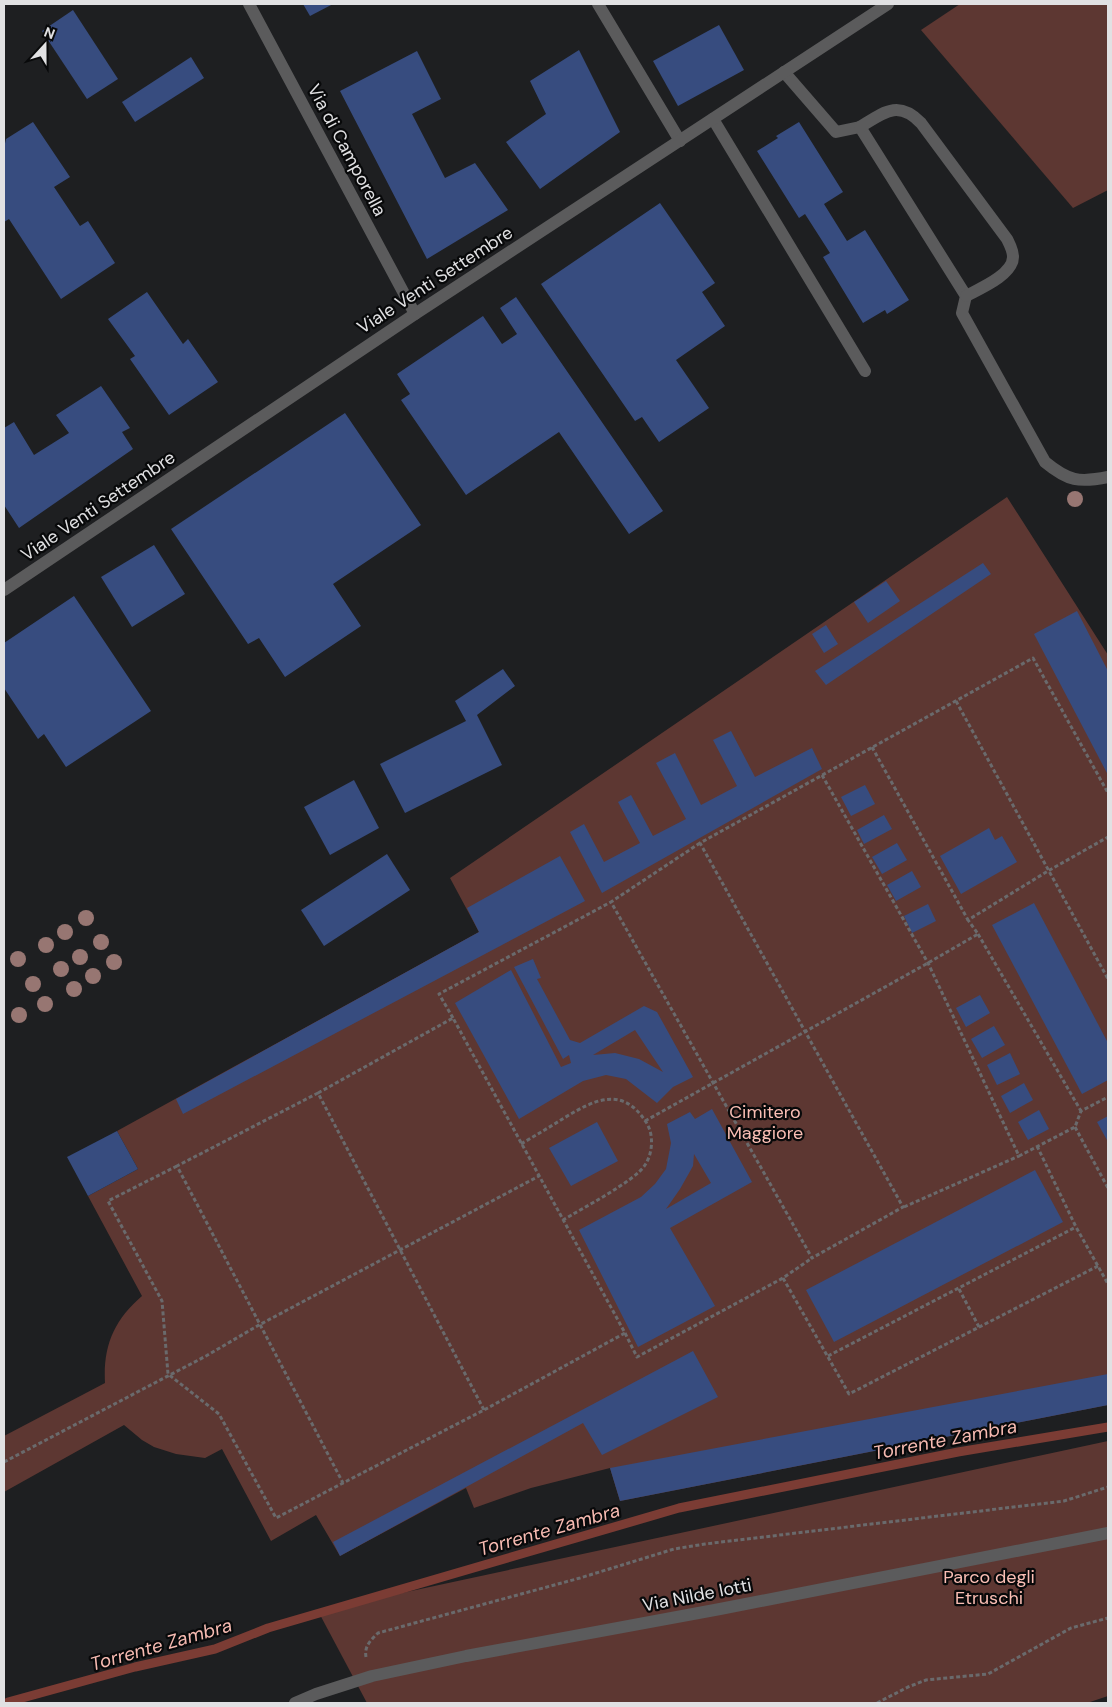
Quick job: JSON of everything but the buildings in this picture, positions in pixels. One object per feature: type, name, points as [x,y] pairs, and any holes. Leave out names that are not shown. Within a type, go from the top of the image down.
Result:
[{"type":"street","name":"Via di Camporella","points":[[249,4],[415,314]]},
{"type":"street","points":[[598,4],[680,141]]},
{"type":"street","name":"Viale Venti Settembre","points":[[6,585],[888,4]]},
{"type":"street","points":[[784,72],[836,132],[860,127],[888,110],[897,109],[914,115],[921,123],[1007,239],[1012,249],[1014,260],[1008,269],[1000,277],[966,296]]},
{"type":"street","points":[[714,119],[865,371]]},
{"type":"street","points":[[860,127],[966,296],[962,313],[1045,462],[1068,478],[1089,481],[1108,477]]},
{"type":"street","name":"Via Nilde Iotti","points":[[295,1703],[316,1694],[372,1676],[466,1656],[720,1609],[1108,1533]]},
{"type":"path","points":[[1108,793],[1033,658],[700,843],[611,902],[439,994],[637,1358],[783,1278],[812,1258],[903,1207],[1020,1156],[1075,1127],[1081,1111],[1108,1097]]},
{"type":"path","points":[[956,701],[1108,979]]},
{"type":"path","points":[[872,747],[968,920],[1081,1111]]},
{"type":"path","points":[[822,775],[928,964],[1020,1156]]},
{"type":"path","points":[[968,920],[1108,837]]},
{"type":"path","points":[[700,843],[903,1207]]},
{"type":"path","points":[[611,902],[812,1258]]},
{"type":"path","points":[[645,1121],[928,964],[978,934]]},
{"type":"path","points":[[453,1018],[318,1093],[108,1201],[162,1301],[168,1374],[219,1414],[276,1518],[484,1410],[625,1333]]},
{"type":"path","points":[[318,1093],[484,1410]]},
{"type":"path","points":[[521,1144],[587,1104],[600,1099],[615,1099],[629,1104],[641,1113],[649,1126],[652,1140],[645,1166],[635,1176],[563,1220]]},
{"type":"path","points":[[1075,1127],[1108,1188]]},
{"type":"path","points":[[1037,1146],[1076,1227],[1108,1284]]},
{"type":"path","points":[[178,1166],[343,1483]]},
{"type":"path","points":[[4,1462],[168,1374],[206,1356],[260,1325],[539,1176]]},
{"type":"path","points":[[828,1356],[1076,1227]]},
{"type":"path","points":[[783,1278],[849,1394],[1098,1266]]},
{"type":"path","points":[[959,1288],[979,1327]]},
{"type":"path","points":[[372,1676],[365,1651],[368,1642],[378,1633],[580,1578],[674,1550],[705,1544],[1064,1501],[1108,1487]]},
{"type":"path","points":[[877,1703],[926,1680],[988,1674],[1071,1628],[1108,1618]]},
{"type":"green space","points":[[960,4],[1108,4],[1108,190],[1073,208],[921,30]]},
{"type":"green space","name":"Cimitero Maggiore","points":[[1007,497],[1108,655],[1108,1405],[620,1501],[610,1468],[531,1488],[474,1508],[466,1488],[340,1556],[316,1515],[271,1541],[222,1449],[205,1458],[176,1454],[154,1447],[124,1425],[4,1492],[4,1436],[105,1383],[106,1357],[112,1335],[117,1324],[142,1296],[88,1196],[138,1169],[117,1131],[479,932],[450,878]]},
{"type":"green space","name":"Parco degli Etruschi","points":[[1108,1441],[1108,1696],[1087,1703],[367,1703],[318,1611]]},
{"type":"waterway","name":"Torrente Zambra","points":[[8,1702],[135,1667],[215,1649],[268,1628],[679,1508],[958,1452],[1108,1427]]}]
